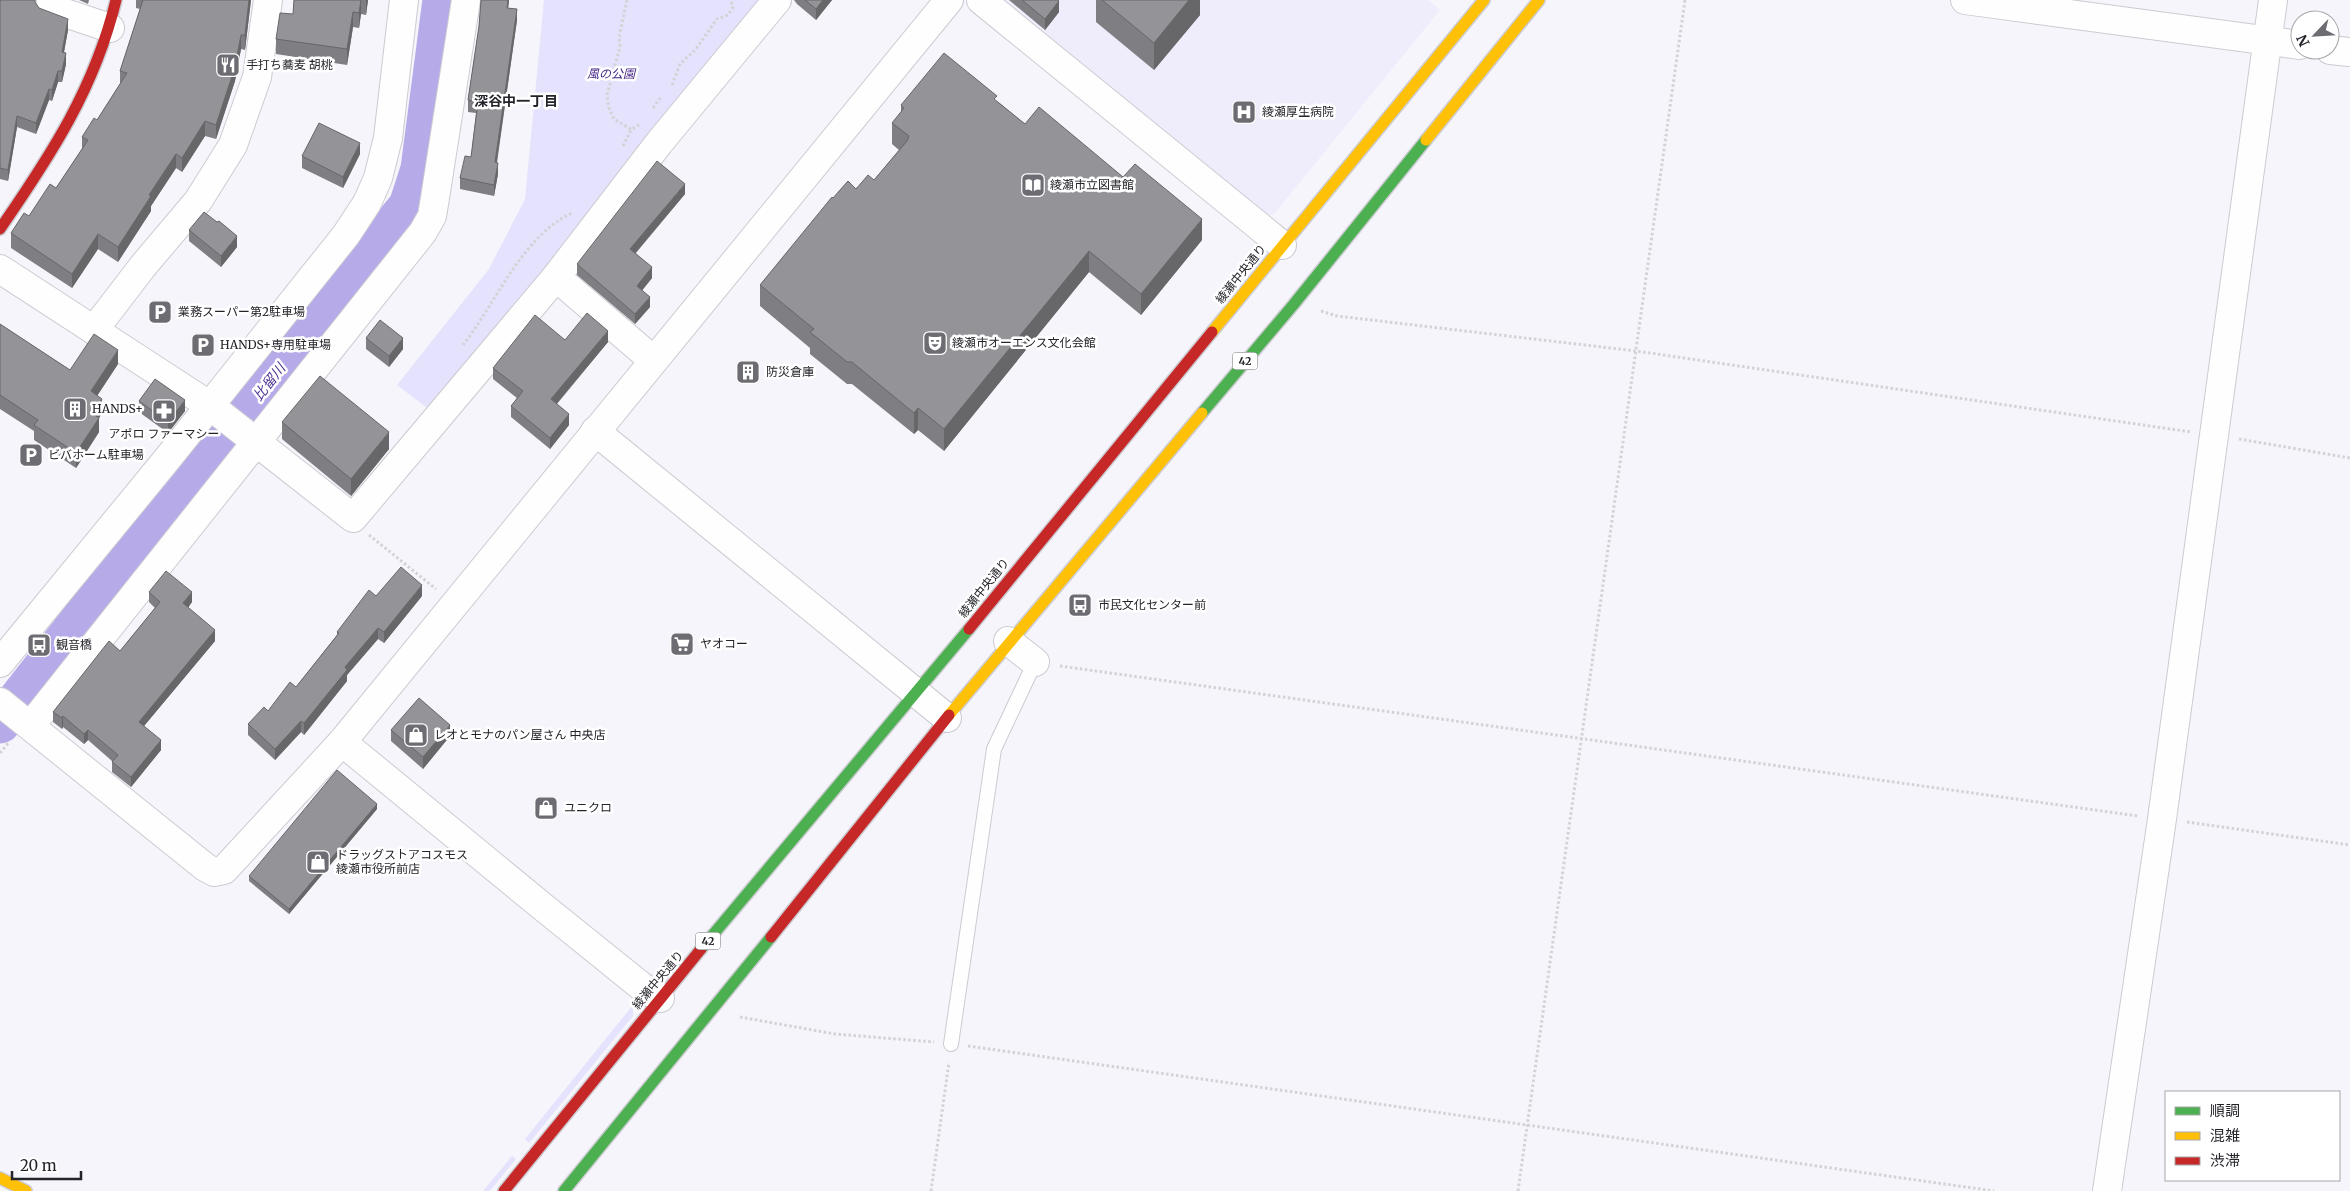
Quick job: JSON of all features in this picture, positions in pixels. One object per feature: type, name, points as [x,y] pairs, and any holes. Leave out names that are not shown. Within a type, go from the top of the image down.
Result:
[{"type":"main road","points":[[0,229],[48,160],[88,89],[103,52],[116,0]]},
{"type":"main road","name":"綾瀬中央通り","points":[[504,1191],[660,998],[916,693],[1484,0]]},
{"type":"main road","name":"42","points":[[564,1191],[711,1012],[1008,641],[1294,304],[1539,0]]},
{"type":"main road","points":[[0,1178],[26,1191]]},
{"type":"street","points":[[51,0],[50,8],[110,28]]},
{"type":"street","points":[[94,330],[143,266],[198,201],[233,145],[257,77],[268,0]]},
{"type":"street","points":[[404,0],[388,138],[378,178],[367,203],[346,234],[233,425],[12,711],[205,867],[214,872],[224,870],[342,742],[949,0]]},
{"type":"street","points":[[0,662],[423,232],[432,216],[466,0]]},
{"type":"street","points":[[0,270],[94,330],[233,425],[353,518],[556,277],[651,133],[777,0]]},
{"type":"street","points":[[981,0],[1282,245]]},
{"type":"street","points":[[1966,0],[2290,44]]},
{"type":"street","points":[[2107,1191],[2162,819],[2273,0]]},
{"type":"street","points":[[556,277],[653,360]]},
{"type":"street","points":[[595,431],[946,718]]},
{"type":"street","points":[[1008,641],[1035,662]]},
{"type":"street","points":[[342,742],[640,986],[660,998]]},
{"type":"lane","points":[[951,1044],[994,749],[1035,662]]},
{"type":"path","points":[[627,0],[619,37],[620,47],[607,95],[609,108],[614,119],[631,130],[651,133]]},
{"type":"path","points":[[652,109],[672,86],[680,64],[696,49],[717,19],[728,15],[733,7],[731,0]]},
{"type":"path","points":[[1518,1191],[1685,0]]},
{"type":"path","points":[[631,130],[651,133]]},
{"type":"path","points":[[620,153],[631,130]]},
{"type":"path","points":[[460,349],[518,261],[556,221],[575,211]]},
{"type":"path","points":[[1294,304],[1337,316],[1636,351],[2213,435],[2350,458]]},
{"type":"path","points":[[353,518],[358,526],[455,604]]},
{"type":"path","points":[[1035,662],[2350,845]]},
{"type":"path","points":[[711,1012],[835,1034],[951,1044],[1994,1191]]},
{"type":"path","points":[[930,1191],[951,1044]]},
{"type":"shaded area","name":"綾瀬厚生病院","points":[[993,0],[1428,0],[1440,10],[1274,214],[1258,217]]},
{"type":"green space","name":"風の公園","points":[[544,0],[758,0],[759,7],[430,410],[397,385],[489,269],[525,199]]},
{"type":"green space","points":[[633,1005],[633,1016],[529,1143],[525,1139]]},
{"type":"green space","points":[[512,1156],[516,1159],[490,1191],[483,1191]]},
{"type":"building","points":[[0,0],[35,0],[39,8],[68,19],[62,52],[66,53],[62,71],[58,71],[52,90],[49,89],[36,123],[17,116],[8,170],[0,168]]},
{"type":"building","points":[[143,0],[249,0],[245,35],[241,35],[235,67],[216,125],[205,121],[182,158],[176,154],[118,247],[98,234],[72,274],[11,233],[24,213],[29,216],[50,184],[56,188],[88,140],[82,137],[94,118],[97,120],[127,73],[120,71]]},
{"type":"building","points":[[294,0],[361,0],[359,13],[353,12],[347,49],[276,39],[280,13],[293,14]]},
{"type":"building","points":[[481,0],[508,0],[507,8],[517,9],[495,162],[498,163],[494,185],[460,178],[465,156],[471,157],[478,102],[468,100]]},
{"type":"building","points":[[805,0],[823,0],[816,9]]},
{"type":"building","points":[[1022,0],[1058,0],[1059,1],[1045,19]]},
{"type":"building","points":[[1102,0],[1189,0],[1154,43]]},
{"type":"building","points":[[944,53],[997,96],[994,99],[1025,124],[1039,107],[1123,177],[1135,164],[1202,219],[1141,294],[1089,251],[944,429],[918,408],[914,413],[852,362],[847,362],[810,332],[814,329],[760,285],[832,197],[848,181],[856,189],[868,175],[874,180],[907,141],[909,136],[892,123],[904,108],[901,105]]},
{"type":"building","points":[[319,123],[360,143],[343,177],[302,156]]},
{"type":"building","points":[[657,161],[685,184],[630,249],[652,267],[637,286],[650,297],[635,314],[577,264]]},
{"type":"building","points":[[204,212],[217,222],[219,221],[237,236],[221,256],[189,230]]},
{"type":"building","points":[[587,313],[608,331],[551,399],[569,414],[550,438],[511,406],[523,391],[493,368],[535,315],[565,340]]},
{"type":"building","points":[[380,320],[403,338],[389,356],[366,338]]},
{"type":"building","points":[[0,324],[70,370],[94,334],[118,350],[91,391],[102,399],[93,414],[99,418],[76,453],[34,425],[38,420],[0,395]]},
{"type":"building","points":[[320,376],[389,432],[351,479],[282,422]]},
{"type":"building","points":[[155,379],[185,400],[168,422],[139,401]]},
{"type":"building","points":[[401,567],[422,585],[384,632],[378,628],[345,667],[347,670],[304,723],[301,721],[275,749],[248,724],[264,707],[268,711],[290,682],[296,687],[339,633],[337,632],[369,590],[376,596]]},
{"type":"building","points":[[166,571],[192,592],[183,603],[215,630],[139,722],[161,740],[131,777],[112,762],[118,755],[88,730],[84,734],[63,716],[62,718],[53,712],[109,641],[120,651],[160,602],[149,592]]},
{"type":"building","points":[[419,698],[450,725],[423,757],[391,730]]},
{"type":"building","points":[[337,770],[377,804],[289,909],[249,876]]},
{"type":"waterway","name":"比留川","points":[[0,723],[310,327],[409,206],[421,169],[443,0]]},
{"type":"traffic: fast","points":[[1202,413],[1294,304],[1426,140]]},
{"type":"traffic: fast","points":[[701,949],[969,629]]},
{"type":"traffic: fast","points":[[564,1191],[771,937]]},
{"type":"traffic: slow","points":[[1212,332],[1484,0]]},
{"type":"traffic: slow","points":[[1426,140],[1539,0]]},
{"type":"traffic: slow","points":[[949,715],[1202,413]]},
{"type":"traffic: slow","points":[[0,1178],[26,1191]]},
{"type":"traffic: jam","points":[[0,229],[54,147],[84,92],[107,32],[116,0]]},
{"type":"traffic: jam","points":[[969,629],[1212,332]]},
{"type":"traffic: jam","points":[[771,937],[949,715]]},
{"type":"traffic: jam","points":[[504,1191],[701,949]]},
{"type":"place","name":"手打ち蕎麦 胡桃","points":[[228,65]]},
{"type":"place","name":"綾瀬厚生病院","points":[[1244,112]]},
{"type":"place","name":"綾瀬市立図書館","points":[[1033,185]]},
{"type":"place","name":"業務スーパー第2駐車場","points":[[160,312]]},
{"type":"place","name":"綾瀬市オーエンス文化会館","points":[[935,343]]},
{"type":"place","name":"HANDS+専用駐車場","points":[[203,345]]},
{"type":"place","name":"防災倉庫","points":[[748,372]]},
{"type":"place","name":"HANDS+","points":[[75,409]]},
{"type":"place","name":"アポロ ファーマシー","points":[[164,411]]},
{"type":"place","name":"ビバホーム駐車場","points":[[31,455]]},
{"type":"place","name":"市民文化センター前","points":[[1080,605]]},
{"type":"place","name":"ヤオコー","points":[[682,644]]},
{"type":"place","name":"観音橋","points":[[39,645]]},
{"type":"place","name":"レオとモナのパン屋さん 中央店","points":[[416,735]]},
{"type":"place","name":"ユニクロ","points":[[546,808]]},
{"type":"place","name":"ドラッグストアコスモス 綾瀬市役所前店","points":[[318,862]]},
{"type":"district","name":"深谷中一丁目","points":[[516,101]]}]
